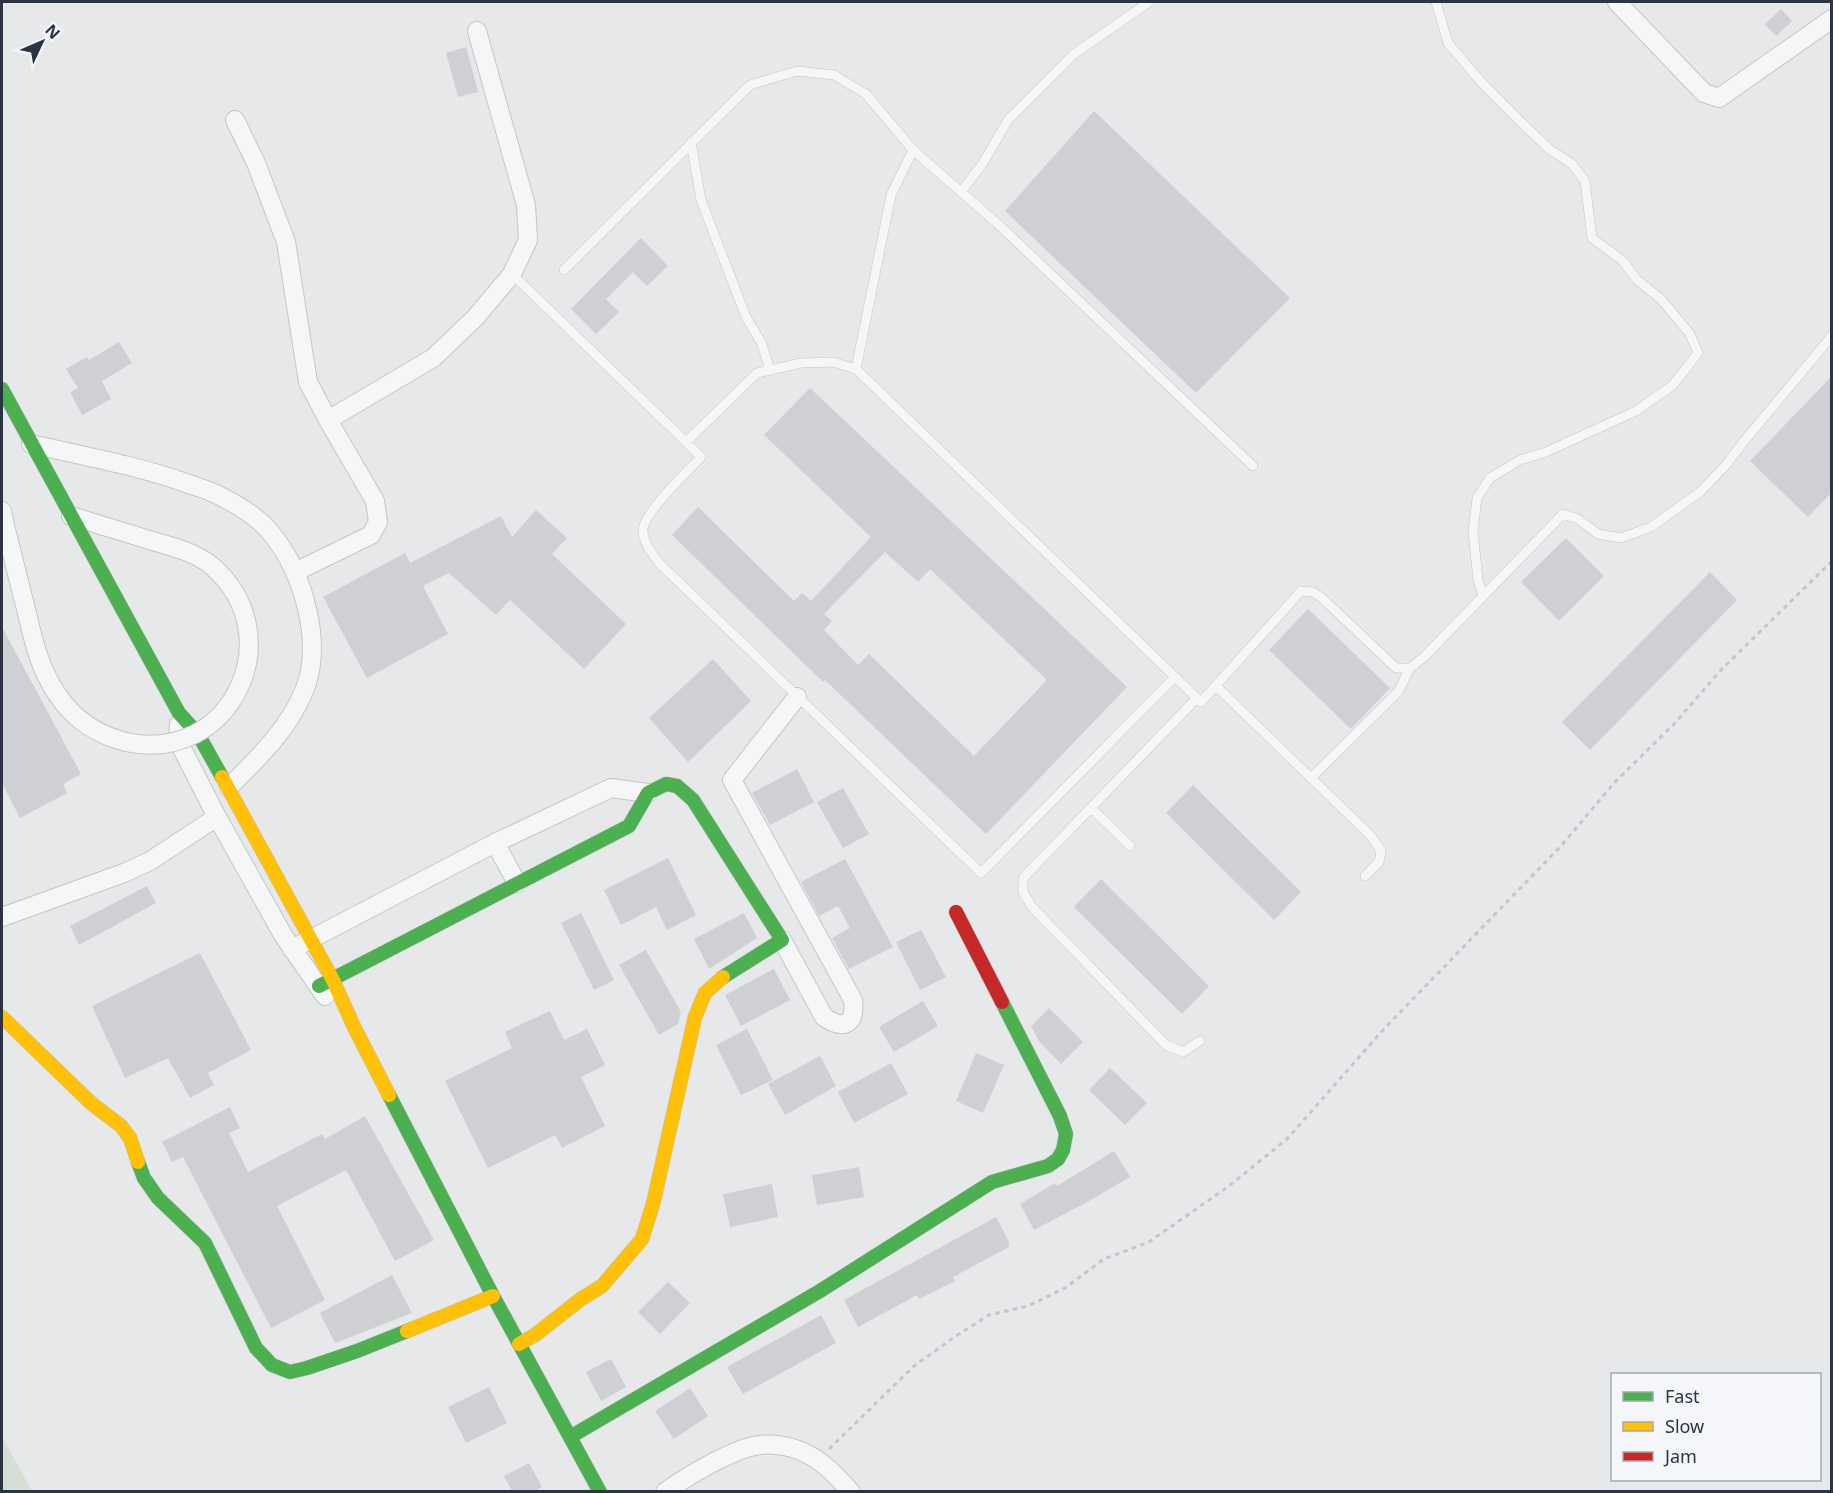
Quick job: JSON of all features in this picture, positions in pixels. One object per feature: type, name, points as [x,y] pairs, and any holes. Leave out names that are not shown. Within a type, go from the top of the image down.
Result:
[{"type":"street","points":[[1617,2],[1704,93],[1719,98],[1832,19]]},
{"type":"street","points":[[328,420],[433,358],[475,318],[512,274],[528,240],[526,205],[477,31]]},
{"type":"street","points":[[235,120],[256,163],[286,242],[308,382],[375,501],[378,522],[370,535],[295,572]]},
{"type":"street","points":[[2,389],[179,713],[198,734],[260,844],[310,939],[325,983]]},
{"type":"street","points":[[31,444],[129,465],[217,494],[245,510],[271,533],[295,572],[310,615],[312,657],[305,690],[289,721],[270,745],[229,787]]},
{"type":"street","points":[[3,518],[39,662],[58,695],[76,716],[92,729],[112,739],[138,744],[166,744],[189,737],[206,728],[221,716],[237,694],[246,670],[250,640],[244,611],[231,586],[212,566],[189,552],[71,516]]},
{"type":"street","points":[[325,983],[628,826],[648,793],[666,784],[677,786],[693,800],[782,940],[824,1017],[834,1024],[841,1026],[846,1024],[854,1011],[853,1000],[732,780],[797,697]]},
{"type":"street","points":[[179,713],[178,741],[238,857],[292,949],[325,983],[354,1027],[493,1296],[600,1491]]},
{"type":"street","points":[[292,949],[495,843],[611,788],[648,793]]},
{"type":"street","points":[[2,917],[124,873],[150,861],[217,817]]},
{"type":"street","points":[[495,843],[517,883]]},
{"type":"street","points":[[238,857],[260,844]]},
{"type":"street","points":[[570,1437],[820,1291],[992,1182],[1048,1166],[1058,1160],[1064,1150],[1066,1134],[1060,1116],[956,912]]},
{"type":"street","points":[[519,1344],[602,1286],[642,1239],[653,1204],[695,1017],[705,993],[721,978],[782,940]]},
{"type":"street","points":[[2,1017],[91,1104],[121,1126],[130,1138],[144,1178],[158,1198],[205,1243],[256,1348],[272,1365],[290,1372],[307,1368],[357,1351],[493,1296]]},
{"type":"street","points":[[665,1491],[740,1451],[760,1445],[782,1445],[810,1455],[836,1475],[851,1491]]},
{"type":"lane","points":[[961,192],[983,162],[1008,120],[1074,54],[1149,2]]},
{"type":"lane","points":[[1436,2],[1448,43],[1490,91],[1549,149],[1572,164],[1585,181],[1592,238],[1623,261],[1637,280],[1661,299],[1690,334],[1698,352],[1673,385],[1636,411],[1546,452],[1520,460],[1490,478],[1477,498],[1473,531],[1478,580],[1483,597]]},
{"type":"lane","points":[[564,270],[750,84],[797,71],[834,75],[866,94],[913,150],[1008,233],[1253,466]]},
{"type":"lane","points":[[691,142],[700,200],[746,317],[762,344],[770,370]]},
{"type":"lane","points":[[856,369],[891,195],[913,150]]},
{"type":"lane","points":[[512,274],[701,457],[648,515],[643,529],[646,545],[659,563],[981,873],[1175,677]]},
{"type":"lane","points":[[1311,778],[1398,692],[1410,668],[1424,657],[1563,514],[1578,519],[1598,534],[1621,537],[1651,527],[1700,492],[1726,465],[1832,336]]},
{"type":"lane","points":[[686,442],[757,373],[801,363],[833,362],[856,369],[1202,702],[1301,591],[1313,592],[1322,598],[1396,668],[1410,668]]},
{"type":"lane","points":[[1217,687],[1371,836],[1381,851],[1379,862],[1365,876]]},
{"type":"lane","points":[[1197,698],[1023,878],[1023,892],[1032,907],[1166,1045],[1183,1052],[1200,1041]]},
{"type":"lane","points":[[1090,808],[1130,846]]},
{"type":"path","points":[[817,1461],[914,1366],[956,1336],[989,1315],[1028,1306],[1065,1288],[1104,1259],[1149,1242],[1229,1186],[1287,1139],[1383,1030],[1561,846],[1614,783],[1675,723],[1721,670],[1832,561]]},
{"type":"shaded area","points":[[2,1437],[32,1491],[2,1491]]},
{"type":"building","points":[[1781,9],[1792,21],[1776,36],[1765,24]]},
{"type":"building","points":[[466,47],[478,92],[458,97],[446,53]]},
{"type":"building","points":[[1094,111],[1290,298],[1196,393],[1005,211]]},
{"type":"building","points":[[641,238],[668,266],[647,286],[633,272],[606,299],[619,312],[596,334],[571,309]]},
{"type":"building","points":[[119,342],[132,363],[102,381],[111,399],[82,415],[70,392],[78,388],[66,369],[87,357],[89,360]]},
{"type":"building","points":[[1832,376],[1832,492],[1808,517],[1750,461]]},
{"type":"building","points":[[810,388],[1127,687],[986,834],[825,680],[823,682],[672,535],[698,507],[794,601],[802,593],[811,601],[871,537],[764,435]],"holes":[[[885,552],[918,582],[930,569],[1047,680],[974,756],[869,654],[858,665],[824,630],[832,621],[824,614]]]},
{"type":"building","points":[[536,510],[567,538],[552,554],[626,624],[584,669],[510,600],[496,615],[449,573],[423,586],[448,634],[367,678],[323,597],[405,553],[410,563],[501,516],[512,537]]},
{"type":"building","points":[[1566,538],[1604,576],[1559,621],[1521,582]]},
{"type":"building","points":[[1710,572],[1737,600],[1590,750],[1562,722]]},
{"type":"building","points":[[1308,609],[1390,688],[1351,729],[1269,650]]},
{"type":"building","points":[[2,627],[81,774],[63,784],[67,793],[20,818],[2,783]]},
{"type":"building","points":[[713,659],[751,701],[688,762],[649,718]]},
{"type":"building","points":[[797,769],[814,802],[770,825],[752,793]]},
{"type":"building","points":[[1193,785],[1301,892],[1274,920],[1166,813]]},
{"type":"building","points":[[843,788],[869,834],[843,848],[817,802]]},
{"type":"building","points":[[668,858],[696,915],[667,930],[656,907],[621,925],[604,890]]},
{"type":"building","points":[[845,859],[893,947],[849,969],[832,938],[850,928],[838,906],[819,916],[801,882]]},
{"type":"building","points":[[1101,879],[1209,986],[1182,1014],[1074,907]]},
{"type":"building","points":[[147,886],[156,903],[79,945],[70,926]]},
{"type":"building","points":[[581,913],[614,980],[594,990],[561,923]]},
{"type":"building","points":[[744,913],[757,938],[709,969],[694,939]]},
{"type":"building","points":[[921,930],[946,977],[920,990],[896,942]]},
{"type":"building","points":[[646,950],[681,1012],[678,1024],[659,1035],[619,965]]},
{"type":"building","points":[[200,953],[251,1050],[208,1073],[214,1085],[190,1098],[168,1058],[125,1078],[92,1006]]},
{"type":"building","points":[[774,969],[790,1000],[741,1026],[725,995]]},
{"type":"building","points":[[923,1001],[938,1026],[894,1052],[879,1027]]},
{"type":"building","points":[[1049,1008],[1083,1042],[1061,1064],[1039,1041],[1031,1026]]},
{"type":"building","points":[[550,1011],[564,1040],[587,1029],[605,1065],[581,1077],[605,1126],[562,1148],[555,1135],[488,1168],[445,1081],[512,1048],[505,1032]]},
{"type":"building","points":[[747,1029],[773,1080],[741,1095],[716,1045]]},
{"type":"building","points":[[976,1053],[1004,1065],[983,1113],[956,1101]]},
{"type":"building","points":[[820,1056],[836,1086],[785,1115],[768,1084]]},
{"type":"building","points":[[891,1063],[908,1094],[854,1123],[838,1092]]},
{"type":"building","points":[[1110,1068],[1147,1103],[1125,1125],[1089,1090]]},
{"type":"building","points":[[230,1107],[240,1128],[229,1133],[248,1172],[322,1134],[325,1139],[365,1116],[434,1240],[395,1261],[346,1170],[277,1206],[325,1300],[271,1328],[183,1157],[172,1162],[162,1142]]},
{"type":"building","points":[[1114,1151],[1130,1177],[1034,1230],[1020,1204],[1055,1183],[1057,1186]]},
{"type":"building","points":[[859,1167],[864,1197],[817,1205],[812,1175]]},
{"type":"building","points":[[772,1184],[778,1217],[730,1227],[723,1194]]},
{"type":"building","points":[[996,1217],[1009,1242],[1009,1247],[953,1277],[955,1281],[919,1299],[917,1295],[858,1327],[844,1300]]},
{"type":"building","points":[[392,1275],[412,1313],[335,1343],[320,1313]]},
{"type":"building","points":[[668,1282],[690,1303],[660,1334],[638,1312]]},
{"type":"building","points":[[821,1315],[836,1343],[743,1394],[727,1367]]},
{"type":"building","points":[[611,1359],[626,1387],[601,1401],[586,1372]]},
{"type":"building","points":[[489,1387],[507,1423],[466,1443],[448,1407]]},
{"type":"building","points":[[690,1388],[708,1416],[674,1439],[655,1411]]},
{"type":"building","points":[[529,1463],[542,1487],[534,1491],[512,1491],[504,1476]]},
{"type":"traffic: fast","points":[[2,389],[179,713],[198,734],[222,777]]},
{"type":"traffic: fast","points":[[319,986],[629,826],[648,793],[666,784],[677,786],[693,800],[782,940],[723,977]]},
{"type":"traffic: fast","points":[[570,1437],[820,1291],[992,1182],[1048,1166],[1058,1159],[1063,1150],[1066,1134],[1060,1116],[1002,1002]]},
{"type":"traffic: fast","points":[[389,1095],[493,1296],[600,1492]]},
{"type":"traffic: fast","points":[[138,1162],[144,1178],[158,1198],[205,1243],[256,1348],[272,1365],[290,1372],[307,1368],[407,1331]]},
{"type":"traffic: slow","points":[[222,777],[333,980],[389,1095]]},
{"type":"traffic: slow","points":[[519,1344],[602,1286],[642,1239],[653,1204],[695,1017],[705,993],[723,977]]},
{"type":"traffic: slow","points":[[2,1017],[91,1103],[121,1126],[130,1138],[138,1162]]},
{"type":"traffic: slow","points":[[407,1331],[493,1296]]},
{"type":"traffic: jam","points":[[956,912],[1002,1002]]}]
